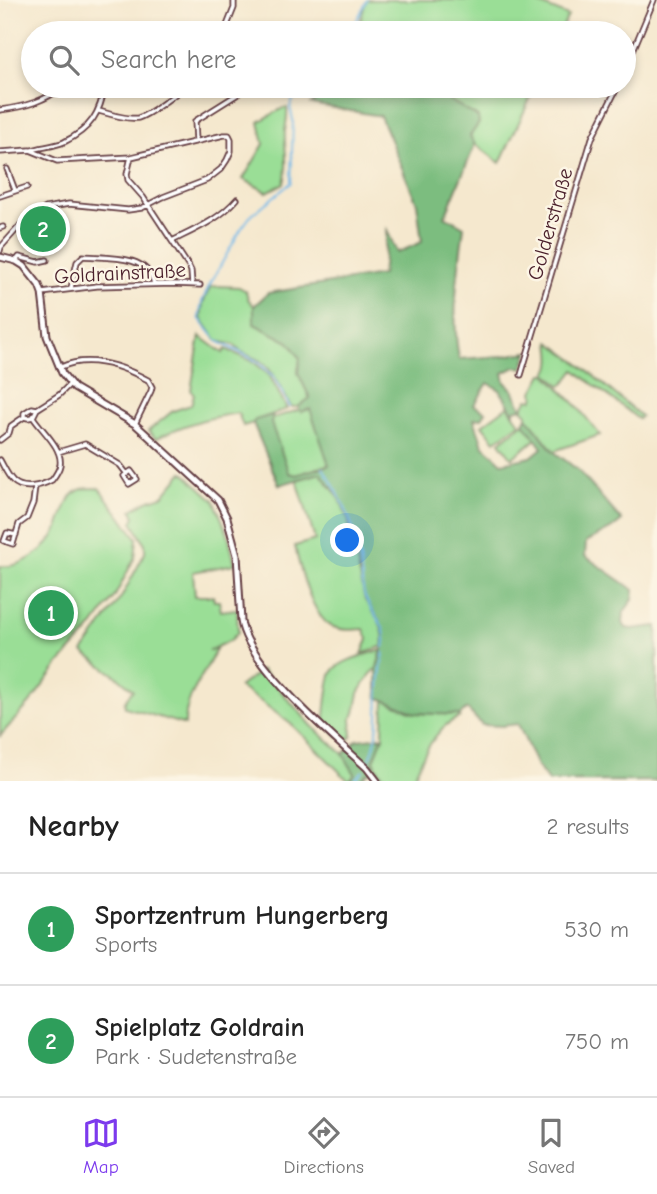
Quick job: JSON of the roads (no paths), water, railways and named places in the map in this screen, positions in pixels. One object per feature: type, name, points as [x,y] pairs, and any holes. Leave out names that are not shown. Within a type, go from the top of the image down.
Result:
[{"type":"street","points":[[229,21],[234,0]]},
{"type":"street","points":[[636,43],[654,0]]},
{"type":"street","points":[[0,110],[32,104],[46,98]]},
{"type":"street","points":[[0,152],[30,150],[63,143],[89,124],[99,111],[102,98]]},
{"type":"street","points":[[99,111],[138,118],[169,98]]},
{"type":"street","points":[[196,141],[195,121],[232,98]]},
{"type":"street","name":"Golderstraße","points":[[521,374],[592,138],[612,98]]},
{"type":"street","points":[[0,251],[25,220],[46,208],[69,204],[128,210],[148,205],[213,177],[221,169],[230,151],[232,139],[229,135],[131,157],[57,161],[30,150]]},
{"type":"street","points":[[131,157],[128,180],[148,205],[191,271],[192,284]]},
{"type":"street","points":[[7,169],[16,191]]},
{"type":"street","points":[[0,197],[27,187]]},
{"type":"street","points":[[172,241],[218,217],[237,198]]},
{"type":"street","points":[[71,288],[77,262],[83,256],[119,258],[138,264],[149,270],[154,284]]},
{"type":"street","points":[[0,257],[16,261],[30,272],[39,285],[47,336],[60,368],[70,384],[135,425],[212,493],[222,506],[237,555],[242,631],[247,641],[289,693],[367,768],[377,781]]},
{"type":"street","points":[[16,261],[19,257],[38,262],[47,260]]},
{"type":"street","name":"Goldrainstraße","points":[[42,293],[71,288],[200,285]]},
{"type":"street","points":[[60,368],[91,360],[148,380],[151,391],[135,425]]},
{"type":"street","points":[[33,418],[37,409],[59,395],[70,384]]},
{"type":"street","points":[[0,440],[9,433],[11,426],[24,417],[24,413],[32,408],[37,409]]},
{"type":"street","points":[[0,460],[2,470],[16,484],[35,486],[52,480],[60,465],[58,452],[50,437],[33,418],[24,417]]},
{"type":"street","points":[[58,452],[85,444],[120,465],[127,474]]},
{"type":"street","points":[[16,535],[19,524],[27,518],[33,503],[35,486]]},
{"type":"waterway","points":[[356,21],[367,0]]},
{"type":"waterway","points":[[290,407],[273,376],[257,361],[217,341],[199,318],[209,286],[241,229],[252,214],[291,183],[293,120],[290,107],[294,98]]},
{"type":"waterway","points":[[323,468],[351,522],[360,559],[364,593],[382,626],[384,647]]},
{"type":"waterway","points":[[367,764],[375,746],[384,652]]},
{"type":"waterway","points":[[353,781],[363,771]]},
{"type":"place","name":"Spielplatz Goldrain","points":[[43,229]]},
{"type":"place","name":"Sportzentrum Hungerberg","points":[[51,613]]}]
